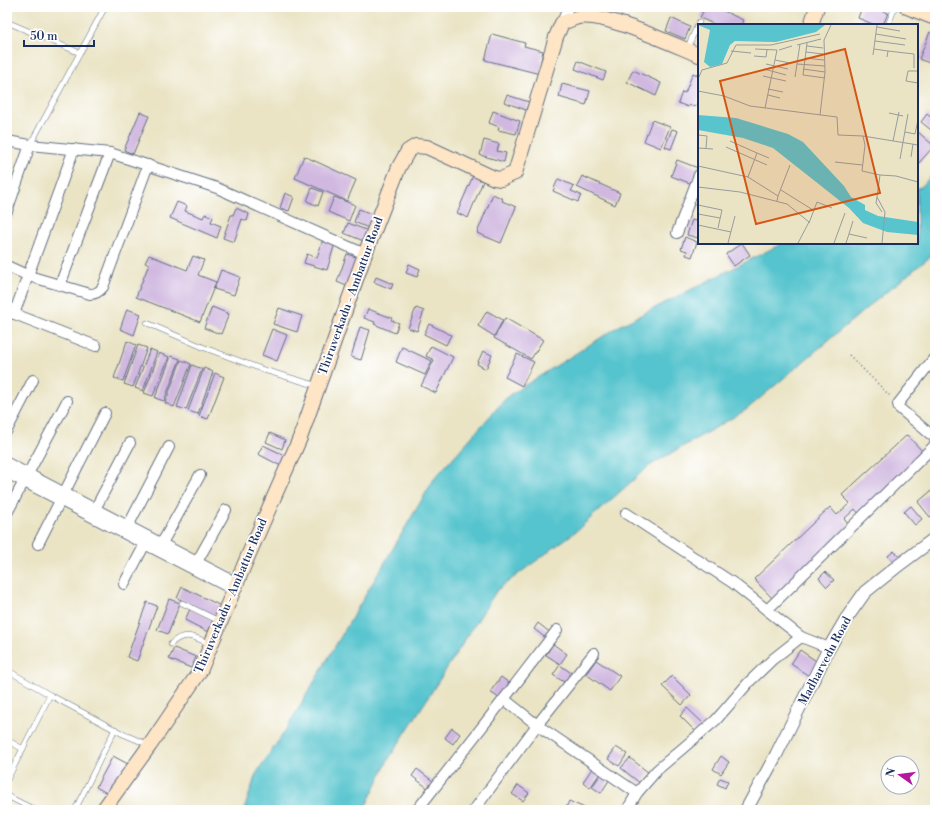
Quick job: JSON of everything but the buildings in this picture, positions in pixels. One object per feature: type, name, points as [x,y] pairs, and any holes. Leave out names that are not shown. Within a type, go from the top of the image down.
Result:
[{"type":"main road","points":[[811,24],[817,7]]},
{"type":"main road","points":[[907,7],[922,10],[935,18]]},
{"type":"main road","points":[[562,23],[580,16],[596,18],[622,24],[693,52]]},
{"type":"main road","name":"Thiruverkadu - Ambattur Road","points":[[103,810],[150,745],[200,670],[300,438],[364,254],[399,167],[408,151],[416,146],[427,147],[494,178],[501,179],[515,173],[556,37],[562,23]]},
{"type":"street","points":[[562,23],[568,7]]},
{"type":"street","points":[[7,141],[30,145],[110,153],[148,165],[217,188],[364,254]]},
{"type":"street","points":[[7,211],[30,145]]},
{"type":"street","points":[[74,149],[29,276],[11,312],[96,346]]},
{"type":"street","points":[[60,285],[110,153]]},
{"type":"street","points":[[7,266],[29,276],[90,294],[99,292],[103,287],[148,165]]},
{"type":"street","points":[[677,233],[698,178]]},
{"type":"street","points":[[935,357],[898,404],[899,408],[935,438]]},
{"type":"street","points":[[7,430],[33,380]]},
{"type":"street","points":[[7,513],[67,401]]},
{"type":"street","points":[[38,544],[105,413]]},
{"type":"street","points":[[95,508],[130,443]]},
{"type":"street","points":[[767,610],[935,445]]},
{"type":"street","points":[[126,530],[169,447]]},
{"type":"street","points":[[7,463],[26,478],[126,530],[162,543],[195,565]]},
{"type":"street","points":[[7,473],[26,478]]},
{"type":"street","points":[[162,543],[200,475]]},
{"type":"street","points":[[63,497],[95,508],[145,544],[195,565],[235,586]]},
{"type":"street","points":[[195,565],[226,510]]},
{"type":"street","points":[[626,513],[733,583],[801,637],[829,648]]},
{"type":"street","name":"Madharvedu Road","points":[[746,810],[776,755],[829,648],[846,619],[865,592],[935,538]]},
{"type":"street","points":[[124,584],[145,544]]},
{"type":"street","points":[[417,810],[557,630]]},
{"type":"street","points":[[627,810],[637,793],[657,770],[716,720],[749,682],[773,659],[801,637]]},
{"type":"street","points":[[474,810],[536,725],[594,654]]},
{"type":"street","points":[[504,699],[536,725],[637,793]]},
{"type":"lane","points":[[30,145],[105,7]]},
{"type":"lane","points":[[888,24],[894,7]]},
{"type":"lane","points":[[7,22],[80,53]]},
{"type":"lane","points":[[693,52],[698,27]]},
{"type":"lane","points":[[147,323],[205,348],[264,370],[318,386]]},
{"type":"lane","points":[[182,603],[221,621]]},
{"type":"lane","points":[[171,644],[176,638],[182,636],[194,637],[211,644]]},
{"type":"lane","points":[[7,670],[50,695],[115,729],[150,745]]},
{"type":"lane","points":[[7,780],[50,695]]},
{"type":"lane","points":[[75,810],[115,729]]},
{"type":"lane","points":[[7,740],[23,749]]},
{"type":"lane","points":[[7,796],[35,810]]},
{"type":"path","points":[[849,355],[898,404]]},
{"type":"water","points":[[935,172],[935,253],[868,307],[746,410],[649,466],[575,532],[497,590],[388,760],[364,810],[244,810],[256,774],[285,731],[434,479],[508,396],[621,325],[781,244],[918,244],[918,188],[921,187]]}]
